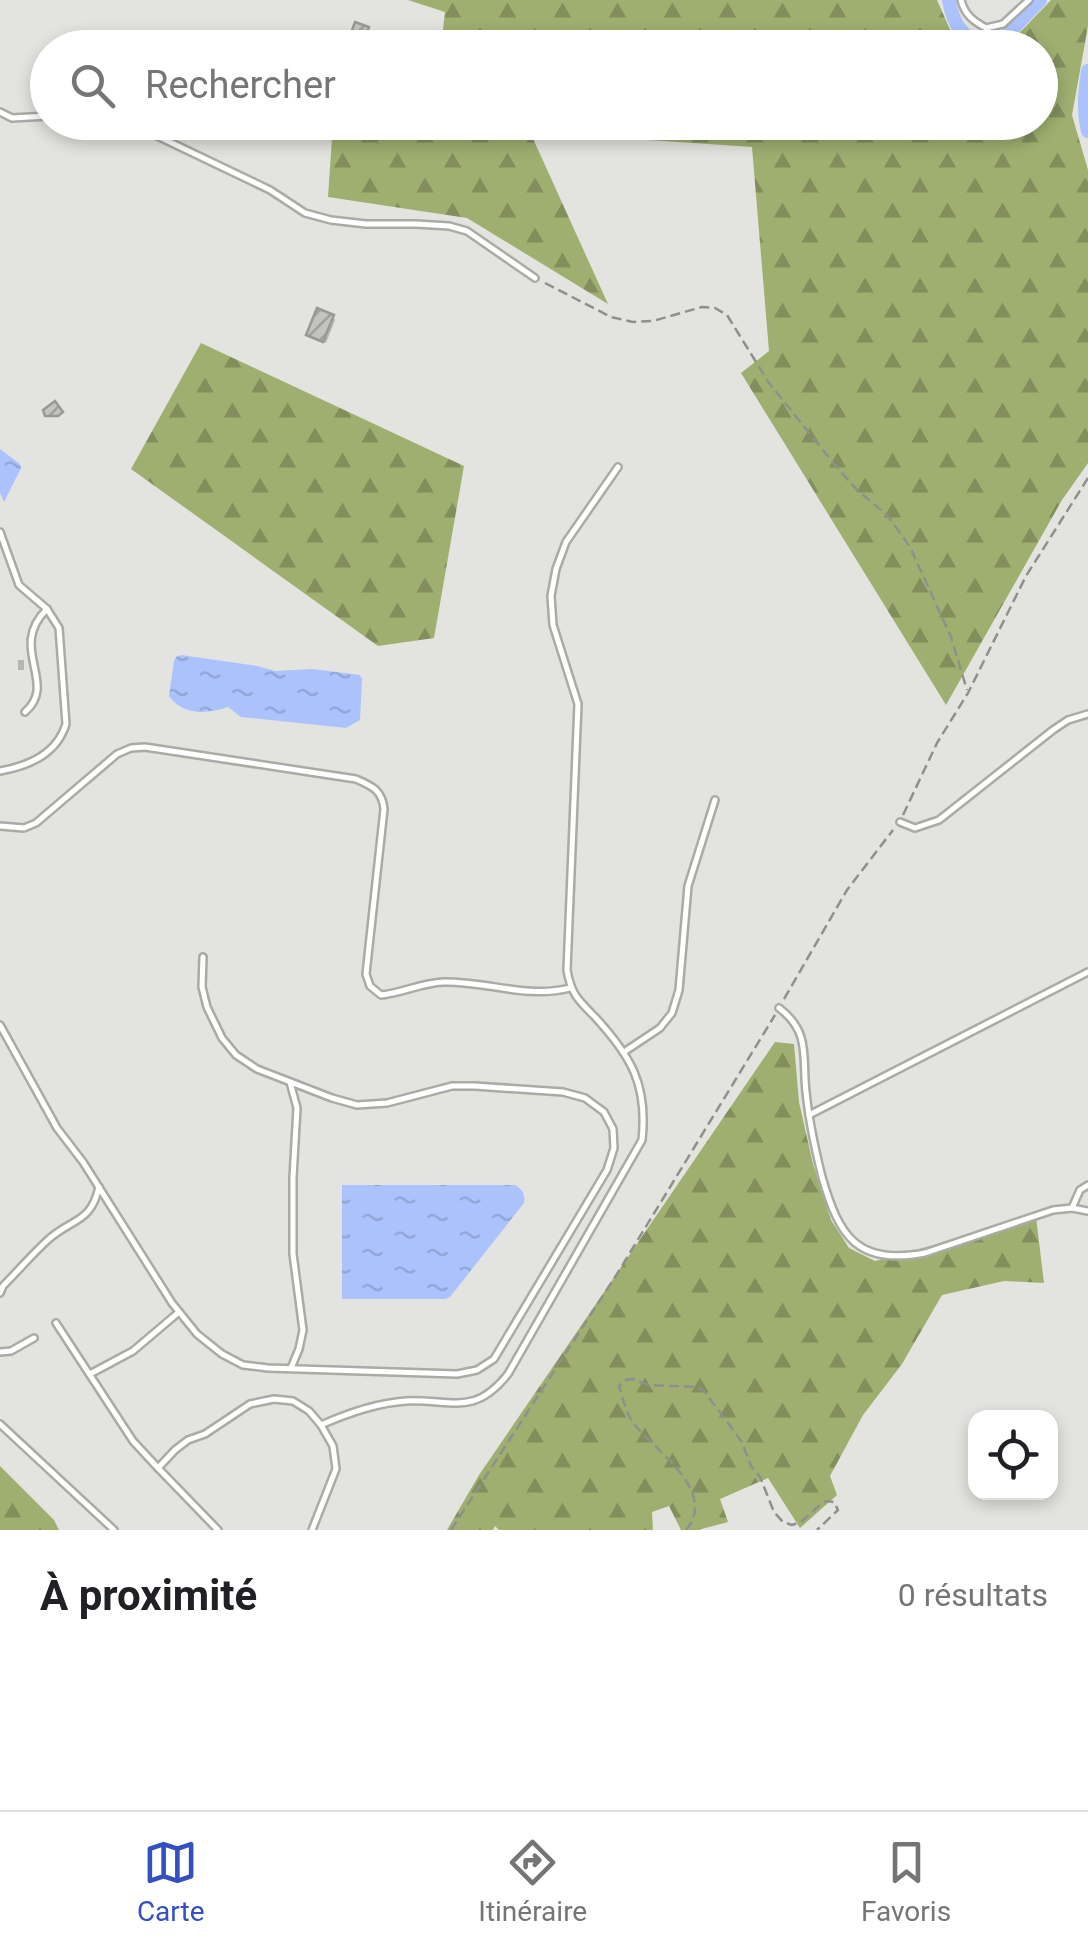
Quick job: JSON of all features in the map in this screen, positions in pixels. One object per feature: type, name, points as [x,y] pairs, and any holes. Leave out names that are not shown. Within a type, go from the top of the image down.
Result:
[{"type":"lane","points":[[961,0],[972,21],[986,28],[1003,24],[1029,0]]},
{"type":"lane","points":[[0,112],[12,118],[30,117]]},
{"type":"lane","points":[[166,140],[270,190],[305,213],[366,224],[450,226],[467,231],[535,278]]},
{"type":"lane","points":[[321,1425],[381,1404],[465,1404],[498,1387],[642,1140],[645,1113],[639,1079],[624,1052],[570,988],[567,970],[578,704],[553,625],[551,596],[566,542],[618,468]]},
{"type":"lane","points":[[0,532],[19,585],[47,609],[59,628],[66,724],[62,738],[50,751],[32,762],[0,771]]},
{"type":"lane","points":[[25,712],[37,695],[36,671],[30,659],[32,630],[47,609]]},
{"type":"lane","points":[[900,822],[915,828],[939,820],[1053,730],[1088,714]]},
{"type":"lane","points":[[0,826],[24,828],[36,822],[118,754],[131,748],[356,779],[372,786],[382,797],[384,809],[366,974],[370,986],[381,995],[444,982],[534,993],[570,988]]},
{"type":"lane","points":[[624,1052],[660,1028],[672,1013],[680,990],[688,886],[715,800]]},
{"type":"lane","points":[[0,1025],[58,1128],[180,1312],[197,1334],[222,1354],[243,1365],[458,1374],[478,1370],[494,1359],[606,1170],[614,1148],[613,1129],[604,1112],[585,1098],[563,1092],[475,1086],[452,1086],[387,1103],[357,1105],[290,1082],[236,1056],[222,1038],[202,987],[203,957]]},
{"type":"lane","points":[[808,1115],[1088,972]]},
{"type":"lane","points":[[778,1008],[791,1017],[804,1041],[812,1137],[831,1208],[852,1241],[884,1256],[907,1256],[1052,1210],[1088,1211]]},
{"type":"lane","points":[[290,1082],[297,1108],[293,1254],[302,1330],[291,1368]]},
{"type":"lane","points":[[1072,1208],[1080,1190],[1088,1185]]},
{"type":"lane","points":[[0,1293],[50,1238],[85,1215],[95,1204],[99,1187]]},
{"type":"lane","points":[[90,1374],[134,1351],[180,1312]]},
{"type":"lane","points":[[56,1322],[133,1441],[218,1530]]},
{"type":"lane","points":[[0,1352],[34,1338]]},
{"type":"lane","points":[[158,1468],[188,1440],[206,1434],[250,1404],[274,1399],[292,1401],[309,1411],[321,1425],[332,1446],[336,1470],[312,1530]]},
{"type":"lane","points":[[0,1424],[114,1530]]},
{"type":"path","points":[[535,278],[611,317],[632,322],[653,321],[702,307],[716,308],[728,315],[769,383],[835,466],[888,516],[910,546],[951,637],[968,693]]},
{"type":"path","points":[[686,1530],[691,1526],[694,1509],[692,1492],[667,1456],[634,1425],[619,1386],[625,1380],[632,1378],[648,1385],[697,1386],[704,1391],[742,1442],[774,1512],[783,1522],[800,1522],[826,1501],[838,1506],[834,1516],[817,1530]]},
{"type":"green space","points":[[408,0],[937,0],[950,30],[443,30],[445,12]]},
{"type":"green space","points":[[1051,0],[1088,0],[1088,26],[1072,115],[1088,170],[1088,463],[1062,500],[946,705],[741,373],[769,351],[752,147],[648,140],[1058,140],[1058,30],[1022,30]]},
{"type":"green space","points":[[332,140],[534,140],[608,304],[467,218],[328,197]]},
{"type":"green space","points":[[201,343],[464,466],[434,638],[378,646],[131,469]]},
{"type":"green space","points":[[775,1042],[794,1044],[799,1102],[813,1164],[831,1220],[849,1248],[875,1261],[1036,1217],[1044,1283],[1004,1281],[942,1295],[902,1364],[863,1415],[830,1476],[837,1495],[800,1528],[768,1478],[720,1499],[728,1522],[698,1530],[681,1530],[669,1506],[652,1512],[653,1530],[499,1530],[495,1526],[493,1530],[447,1530],[479,1475]]},
{"type":"green space","points":[[0,1466],[54,1520],[59,1530],[0,1530]]},
{"type":"water","points":[[0,449],[21,468],[4,502],[0,493]]},
{"type":"water","points":[[181,655],[275,671],[313,669],[360,675],[360,720],[346,728],[241,717],[228,707],[204,712],[188,710],[169,696],[174,661]]},
{"type":"water","points":[[342,1185],[515,1185],[523,1192],[524,1203],[450,1297],[342,1299]]},
{"type":"building","points":[[355,22],[369,27],[368,30],[352,30]]},
{"type":"building","points":[[317,308],[334,315],[323,342],[306,335]]},
{"type":"building","points":[[55,401],[63,412],[45,416],[43,410]]},
{"type":"waterway","points":[[949,0],[961,30]]},
{"type":"waterway","points":[[1011,30],[1040,0]]},
{"type":"waterway","points":[[1088,71],[1088,131]]}]
